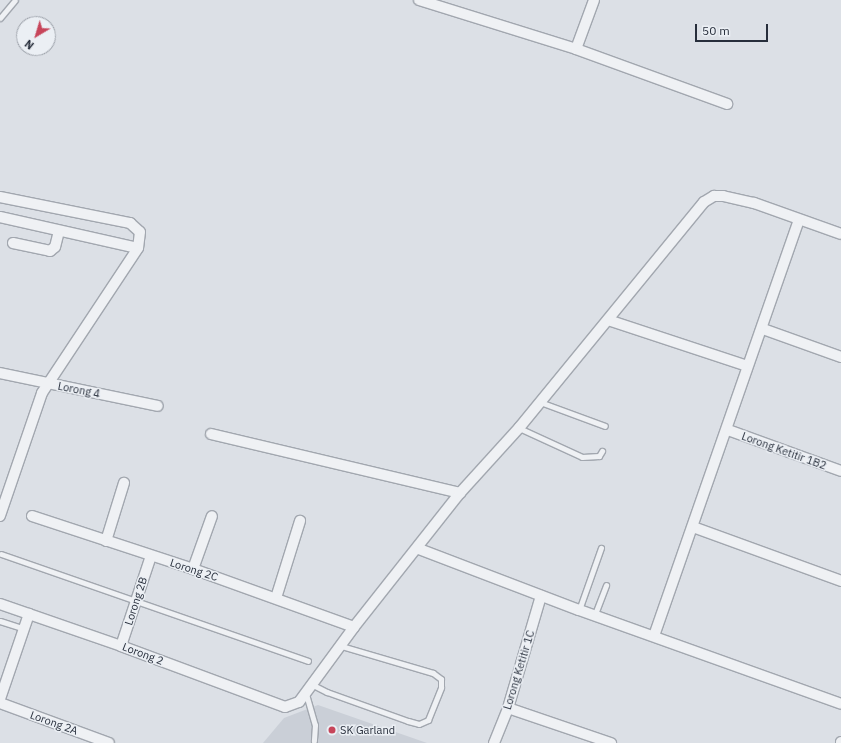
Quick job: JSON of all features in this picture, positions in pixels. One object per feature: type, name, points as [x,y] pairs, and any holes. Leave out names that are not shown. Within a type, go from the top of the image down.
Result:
[{"type":"street","points":[[419,0],[576,49],[727,104]]},
{"type":"street","points":[[576,49],[594,0]]},
{"type":"street","points":[[306,694],[314,685],[354,627],[419,549],[460,494],[519,428],[539,401],[608,320],[704,202],[714,196],[723,196],[754,203],[841,234]]},
{"type":"street","points":[[0,197],[130,224],[140,232],[138,248],[42,393],[0,516]]},
{"type":"street","points":[[0,217],[138,248]]},
{"type":"street","points":[[654,636],[728,430],[746,366],[763,329],[799,220]]},
{"type":"street","points":[[13,243],[50,251],[55,247],[59,231]]},
{"type":"street","points":[[608,320],[746,366]]},
{"type":"street","points":[[763,329],[841,357]]},
{"type":"street","name":"Lorong 4","points":[[0,373],[158,406]]},
{"type":"street","name":"Lorong Ketitir 1B2","points":[[728,430],[841,472]]},
{"type":"street","points":[[211,434],[460,494]]},
{"type":"street","points":[[106,541],[124,483]]},
{"type":"street","name":"Lorong 2C","points":[[32,516],[193,569],[354,627]]},
{"type":"street","points":[[193,569],[212,516]]},
{"type":"street","points":[[276,598],[300,521]]},
{"type":"street","points":[[693,527],[841,581]]},
{"type":"street","points":[[419,549],[579,610],[595,614],[841,704]]},
{"type":"street","name":"Lorong 2B","points":[[121,646],[151,556]]},
{"type":"street","name":"Lorong Ketitir 1C","points":[[494,743],[508,708],[541,596]]},
{"type":"street","name":"Lorong 2","points":[[0,604],[121,646],[285,707],[299,702],[306,694]]},
{"type":"street","points":[[0,699],[25,630],[29,614]]},
{"type":"street","name":"Lorong 2A","points":[[0,703],[109,743]]},
{"type":"street","points":[[508,708],[611,743]]},
{"type":"lane","points":[[0,18],[15,0]]},
{"type":"lane","points":[[539,401],[605,426]]},
{"type":"lane","points":[[519,428],[582,457],[599,456],[602,451]]},
{"type":"lane","points":[[579,610],[601,548]]},
{"type":"lane","points":[[1,554],[135,602],[308,661]]},
{"type":"lane","points":[[595,614],[606,585]]},
{"type":"lane","points":[[0,621],[25,630]]},
{"type":"lane","points":[[314,685],[327,692],[408,721],[419,724],[428,720],[441,687],[441,679],[433,673],[341,646]]},
{"type":"lane","points":[[306,694],[315,725],[314,741]]},
{"type":"shaded area","name":"SK Garland","points":[[318,705],[427,743],[263,743],[284,718]]},
{"type":"place","name":"SK Garland","points":[[332,730]]}]
